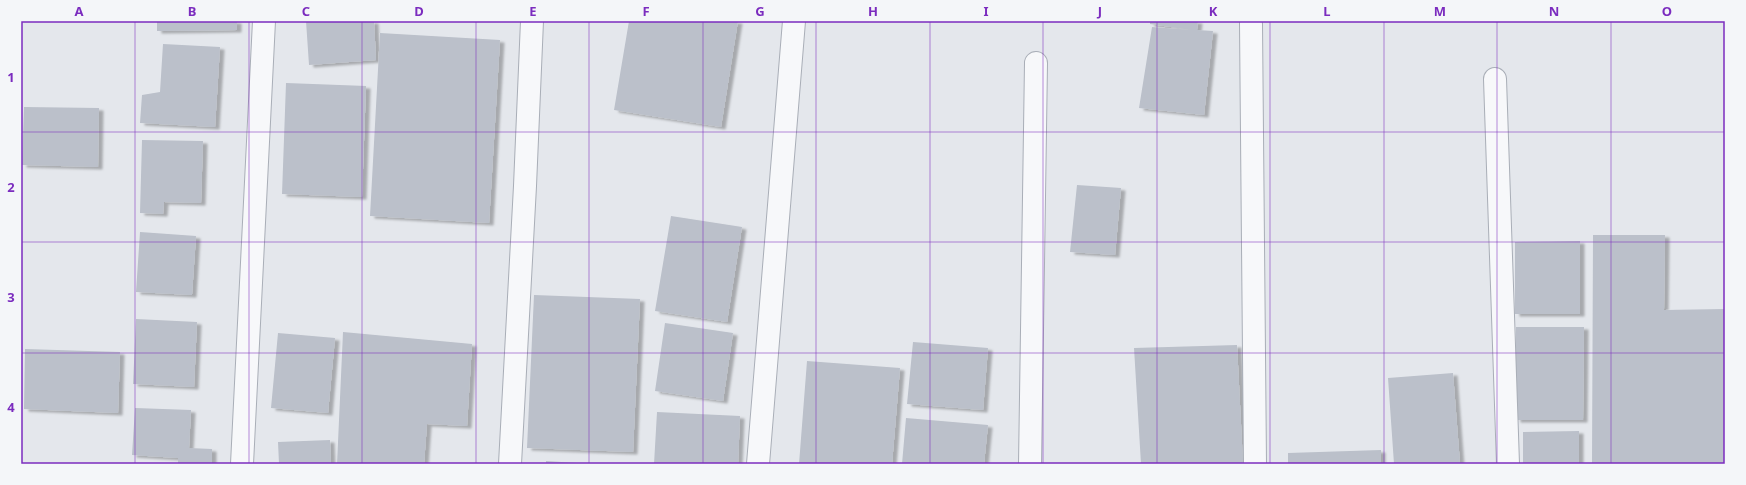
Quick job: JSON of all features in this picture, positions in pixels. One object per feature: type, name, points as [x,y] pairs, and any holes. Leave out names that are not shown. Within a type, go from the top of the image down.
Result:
[{"type":"street","points":[[242,464],[264,21]]},
{"type":"street","points":[[510,464],[532,21]]},
{"type":"street","points":[[758,464],[794,21]]},
{"type":"street","points":[[1251,24],[1255,464]]},
{"type":"street","points":[[1030,464],[1036,63]]},
{"type":"street","points":[[1495,79],[1508,464]]},
{"type":"building","points":[[157,21],[237,21],[237,30],[157,31]]},
{"type":"building","points":[[306,21],[374,21],[376,60],[309,65]]},
{"type":"building","points":[[629,21],[738,21],[721,127],[614,110]]},
{"type":"building","points":[[1150,21],[1198,21],[1197,30],[1213,31],[1204,115],[1139,108],[1152,27],[1192,30],[1150,24]]},
{"type":"building","points":[[380,33],[500,40],[489,223],[370,216]]},
{"type":"building","points":[[163,44],[220,47],[215,127],[140,123],[142,95],[160,92]]},
{"type":"building","points":[[286,83],[366,86],[362,197],[282,194]]},
{"type":"building","points":[[24,107],[99,108],[98,167],[22,165]]},
{"type":"building","points":[[142,140],[203,141],[201,203],[164,202],[163,214],[140,213]]},
{"type":"building","points":[[1077,185],[1121,188],[1115,255],[1070,252]]},
{"type":"building","points":[[671,216],[742,227],[727,322],[655,311]]},
{"type":"building","points":[[140,232],[196,236],[192,295],[136,292]]},
{"type":"building","points":[[1593,235],[1665,235],[1664,310],[1725,309],[1725,464],[1592,464]]},
{"type":"building","points":[[1580,241],[1580,314],[1515,314],[1515,242]]},
{"type":"building","points":[[534,295],[640,299],[633,452],[527,448]]},
{"type":"building","points":[[136,319],[197,322],[194,387],[133,384]]},
{"type":"building","points":[[665,323],[733,333],[723,401],[655,391]]},
{"type":"building","points":[[1516,327],[1584,327],[1583,420],[1516,420]]},
{"type":"building","points":[[343,332],[472,344],[467,426],[427,424],[424,464],[337,464]]},
{"type":"building","points":[[278,333],[335,338],[328,413],[271,408]]},
{"type":"building","points":[[913,342],[988,348],[983,410],[907,404]]},
{"type":"building","points":[[1237,345],[1243,464],[1141,464],[1134,348]]},
{"type":"building","points":[[25,349],[120,352],[118,413],[24,409]]},
{"type":"building","points":[[807,361],[900,368],[892,464],[799,464]]},
{"type":"building","points":[[1453,373],[1460,464],[1394,464],[1388,378]]},
{"type":"building","points":[[135,408],[191,410],[189,448],[212,449],[212,464],[178,464],[178,458],[132,455]]},
{"type":"building","points":[[657,412],[740,416],[738,464],[654,464]]},
{"type":"building","points":[[906,418],[988,425],[984,464],[902,464]]},
{"type":"building","points":[[1579,431],[1579,464],[1523,464],[1523,432]]},
{"type":"building","points":[[330,440],[331,464],[279,464],[278,442]]},
{"type":"building","points":[[1381,450],[1381,464],[1288,464],[1288,453]]},
{"type":"building","points":[[546,461],[577,463],[577,464],[546,464]]}]
